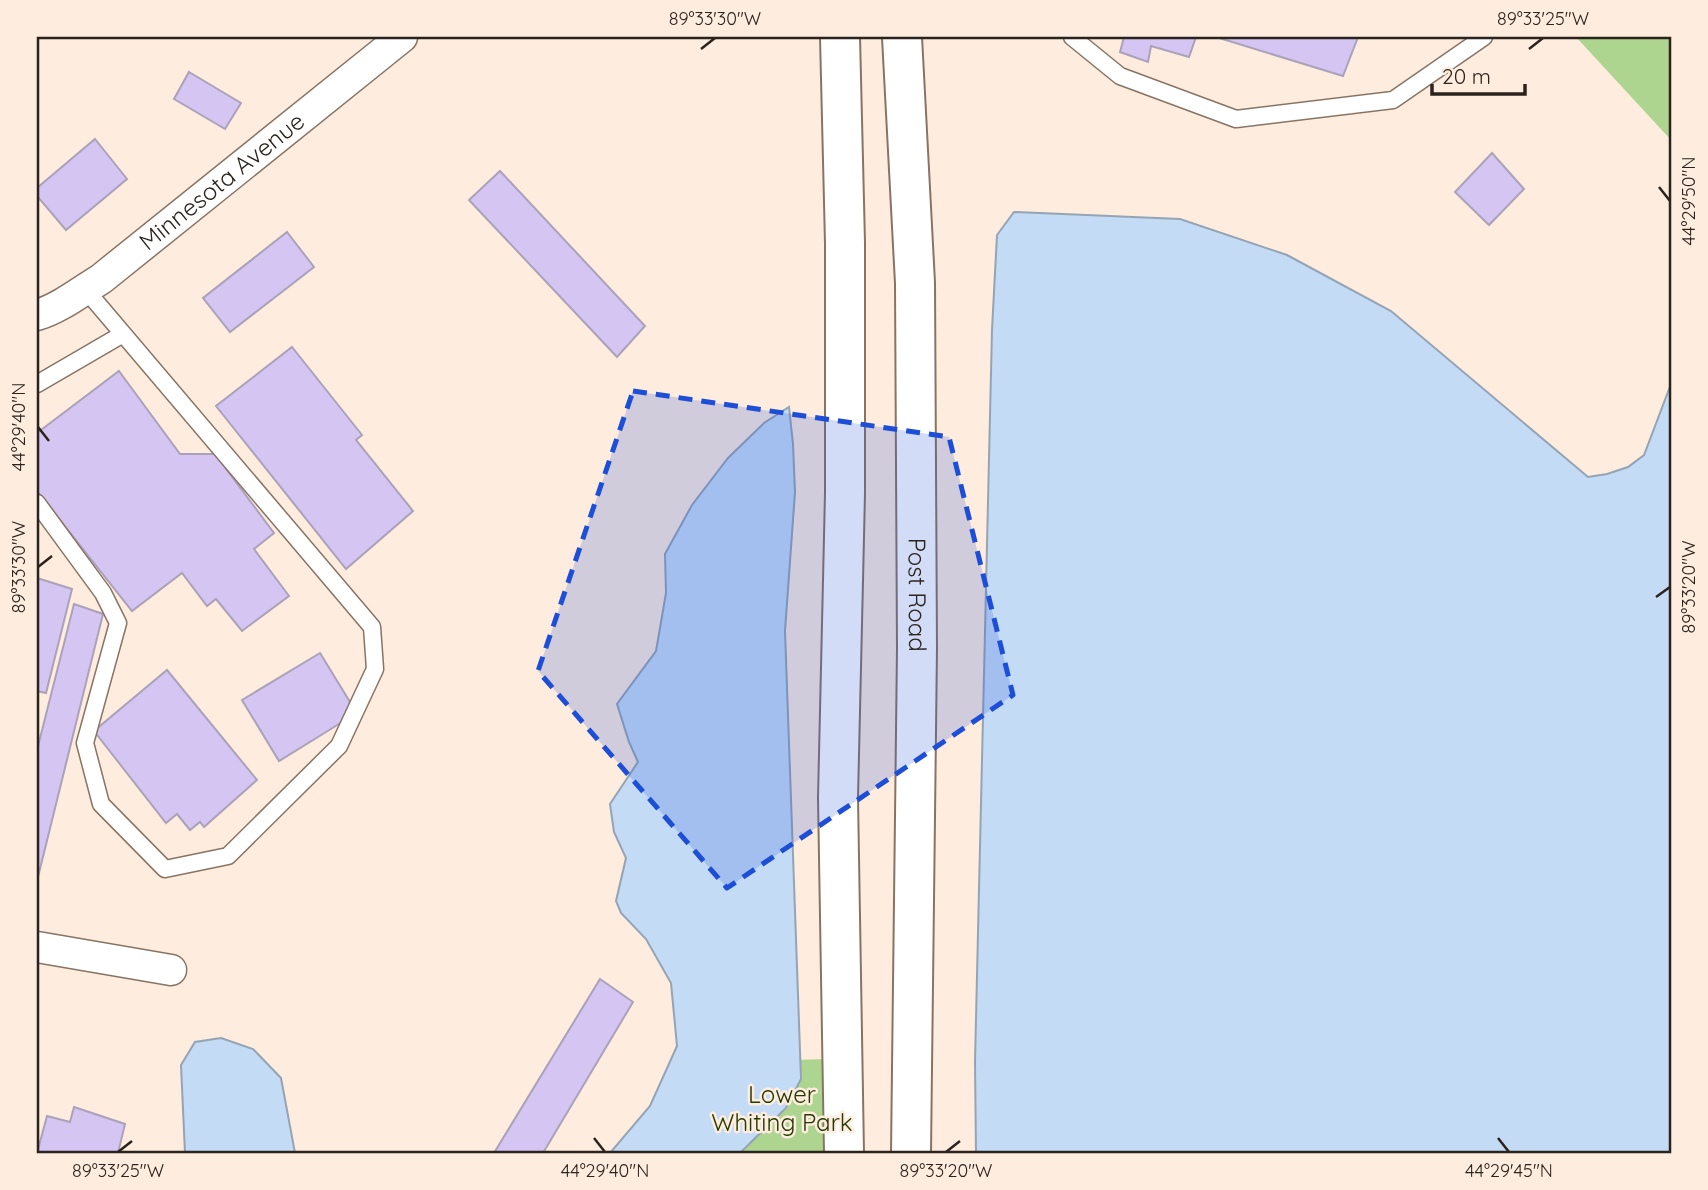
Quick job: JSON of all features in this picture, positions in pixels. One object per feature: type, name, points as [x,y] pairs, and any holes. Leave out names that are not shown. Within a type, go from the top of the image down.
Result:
[{"type":"main road","points":[[840,37],[845,243],[845,493],[838,798],[844,1153]]},
{"type":"main road","name":"Post Road","points":[[902,37],[915,310],[917,648],[911,1153]]},
{"type":"street","name":"Minnesota Avenue","points":[[37,315],[47,312],[101,279],[402,37]]},
{"type":"street","points":[[37,947],[171,970]]},
{"type":"lane","points":[[1072,37],[1120,76],[1237,119],[1393,100],[1483,37]]},
{"type":"lane","points":[[37,503],[103,593],[117,623],[85,743],[101,804],[165,869],[229,856],[339,746],[375,669],[372,627],[85,289]]},
{"type":"lane","points":[[37,384],[123,334]]},
{"type":"highlighted area","points":[[633,391],[949,437],[1013,695],[727,888],[538,671]]},
{"type":"green space","points":[[1576,37],[1671,37],[1671,140]]},
{"type":"green space","name":"Lower Whiting Park","points":[[827,1059],[828,1153],[611,1153],[792,1060]]},
{"type":"water","points":[[1014,212],[1180,219],[1287,255],[1391,311],[1588,477],[1628,467],[1644,455],[1671,384],[1671,1153],[976,1153],[975,1062],[992,330],[997,235]]},
{"type":"water","points":[[789,407],[795,492],[785,631],[801,1079],[786,1108],[740,1153],[610,1153],[650,1106],[677,1046],[671,983],[646,939],[621,913],[616,901],[626,858],[614,832],[610,804],[638,762],[617,704],[656,651],[666,593],[665,554],[692,505],[728,458],[764,423]]},
{"type":"water","points":[[221,1038],[253,1049],[281,1078],[295,1153],[185,1153],[181,1065],[195,1042]]},
{"type":"building","points":[[1124,37],[1196,37],[1189,57],[1151,46],[1148,62],[1120,52]]},
{"type":"building","points":[[1216,37],[1358,37],[1343,76]]},
{"type":"building","points":[[189,72],[241,103],[225,129],[174,99]]},
{"type":"building","points":[[95,139],[127,179],[66,230],[37,196],[37,188]]},
{"type":"building","points":[[1492,153],[1524,189],[1489,225],[1455,192]]},
{"type":"building","points":[[500,171],[645,326],[617,357],[469,200]]},
{"type":"building","points":[[287,232],[314,267],[230,332],[203,298]]},
{"type":"building","points":[[292,347],[362,435],[356,440],[413,511],[346,569],[216,406]]},
{"type":"building","points":[[119,371],[180,454],[215,454],[274,533],[254,549],[289,596],[242,631],[216,599],[207,606],[182,573],[132,611],[37,491],[37,433]]},
{"type":"building","points":[[37,578],[72,589],[46,693],[37,691]]},
{"type":"building","points":[[74,604],[103,614],[37,881],[37,750]]},
{"type":"building","points":[[320,653],[350,702],[347,719],[279,761],[242,700]]},
{"type":"building","points":[[167,670],[257,780],[204,827],[200,822],[190,830],[177,814],[166,823],[94,731]]},
{"type":"building","points":[[600,979],[633,1002],[543,1153],[494,1153]]},
{"type":"building","points":[[74,1107],[125,1124],[118,1153],[37,1153],[47,1116],[70,1122]]}]
